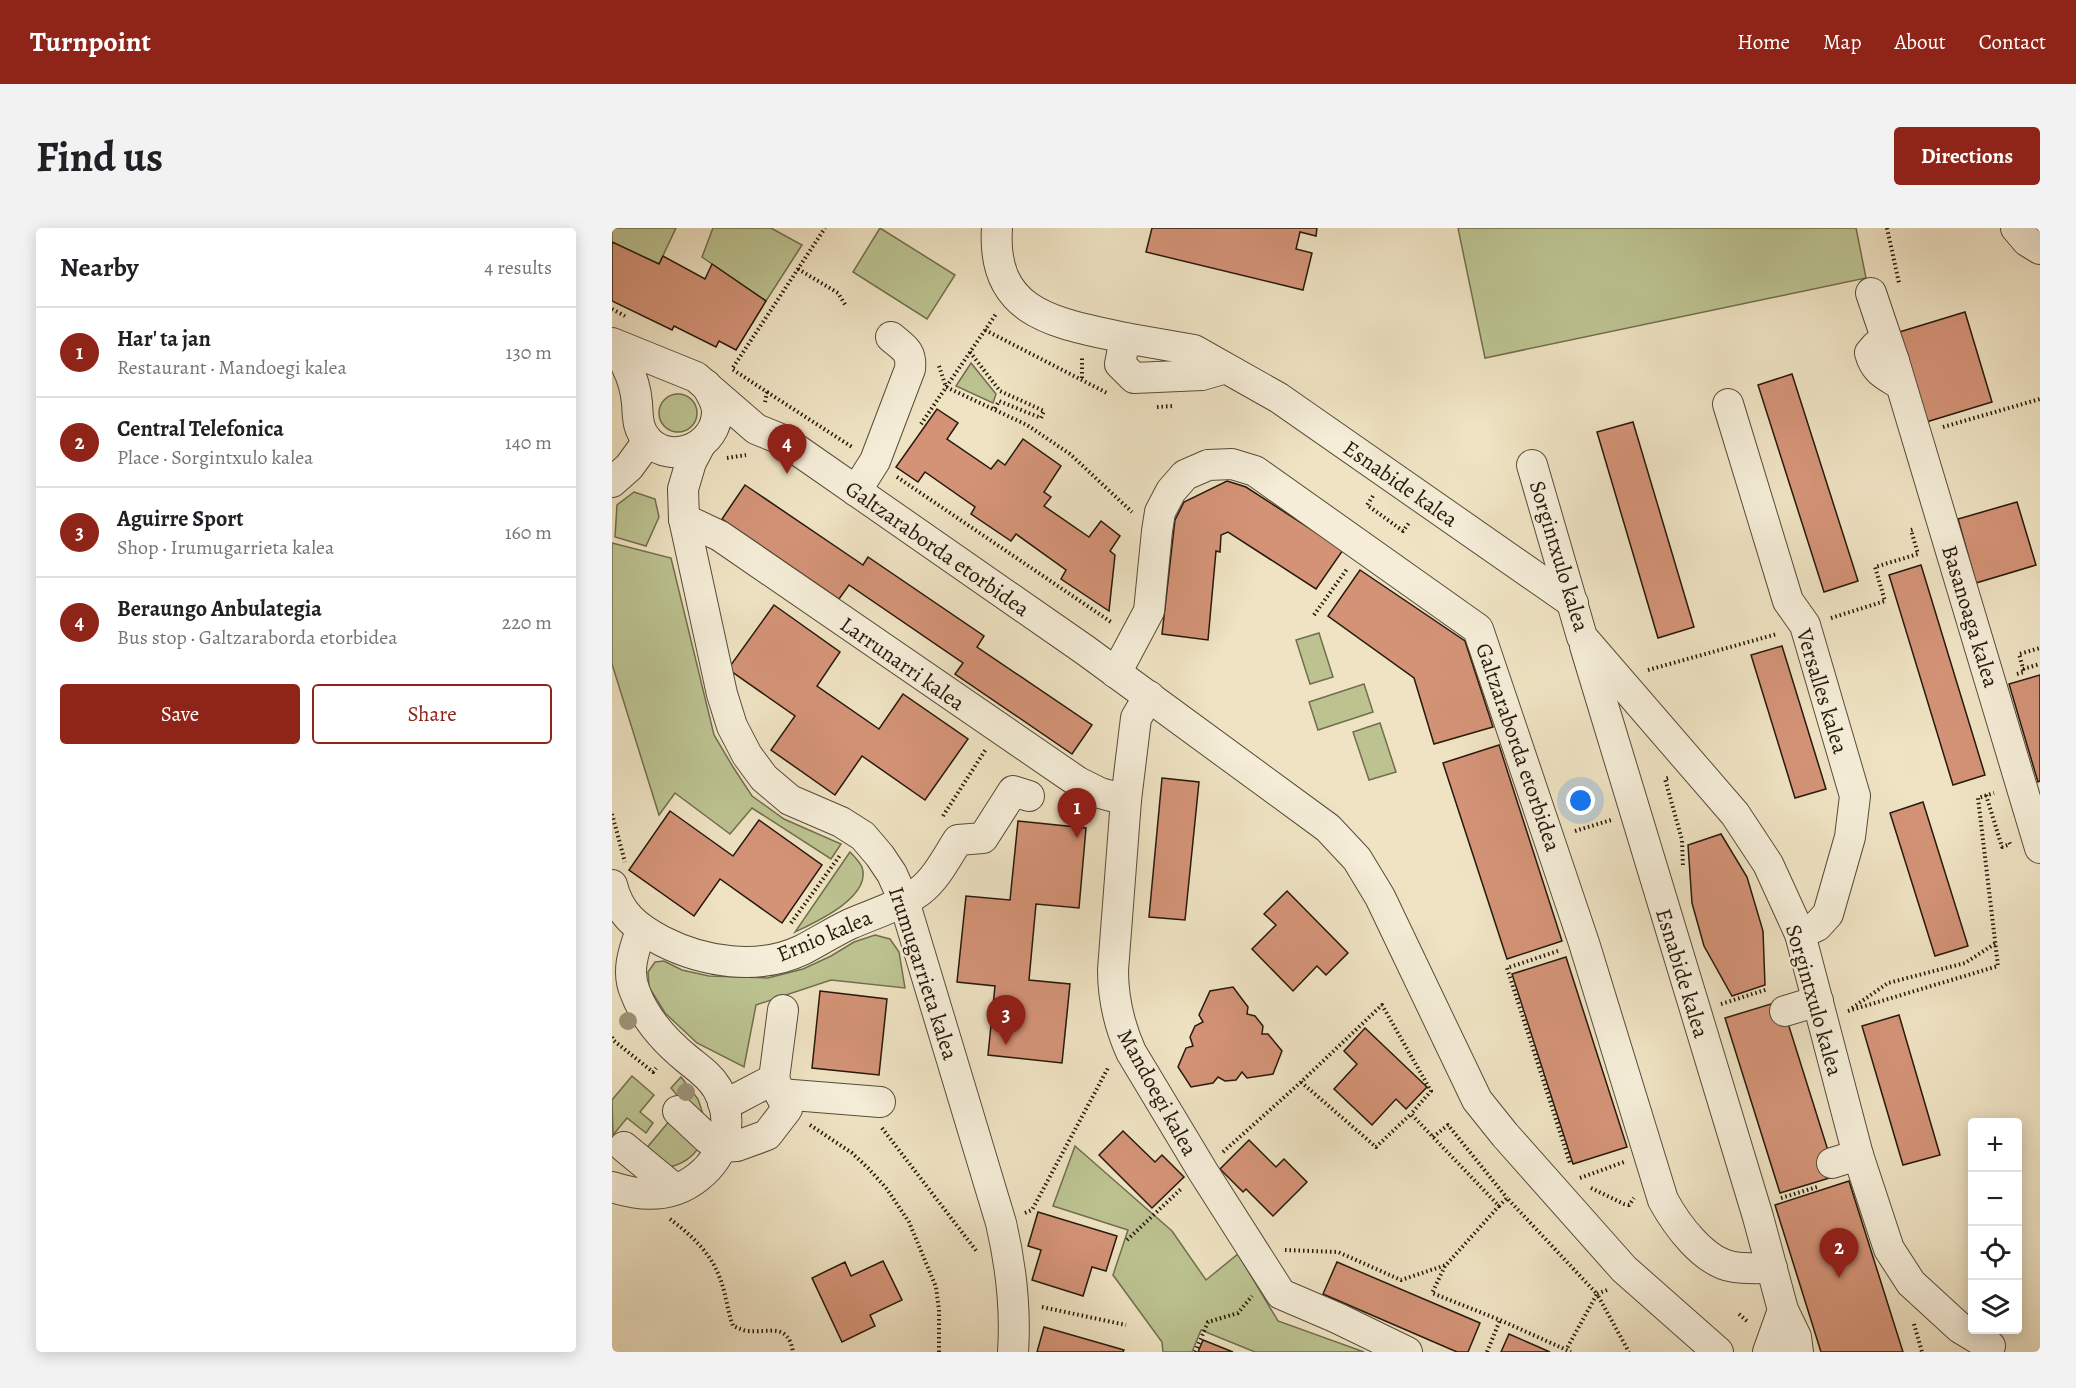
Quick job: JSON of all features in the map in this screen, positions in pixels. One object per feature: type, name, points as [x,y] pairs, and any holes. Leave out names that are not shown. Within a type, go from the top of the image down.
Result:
[{"type":"street","name":"Esnabide kalea","points":[[997,228],[999,264],[1010,289],[1028,309],[1050,320],[1125,338],[1194,350],[1279,398],[1573,603]]},
{"type":"street","points":[[2016,228],[2027,241],[2040,249]]},
{"type":"street","name":"Basanoaga kalea","points":[[1871,293],[1898,373],[2040,848]]},
{"type":"street","points":[[856,491],[874,461],[910,369],[909,353],[891,336]]},
{"type":"street","name":"Galtzaraborda etorbidea","points":[[612,344],[627,366],[641,432],[658,446],[684,452],[705,440],[756,429]]},
{"type":"street","name":"Galtzaraborda etorbidea","points":[[612,344],[695,379],[756,429],[783,440],[1116,672],[1328,828],[1357,859],[1380,897],[1477,1100],[1504,1135],[1624,1269],[1718,1352]]},
{"type":"street","points":[[612,426],[637,406],[644,389],[654,379],[668,373],[695,379],[714,397],[717,410],[716,423],[705,440]]},
{"type":"street","name":"Versalles kalea","points":[[1728,404],[1788,601],[1805,626],[1855,796],[1850,837],[1828,914],[1817,926],[1800,934]]},
{"type":"street","name":"Irumugarrieta kalea","points":[[683,489],[691,462],[705,440]]},
{"type":"street","points":[[612,482],[658,446]]},
{"type":"street","name":"Irumugarrieta kalea","points":[[658,446],[675,464],[683,489],[684,519],[722,694],[732,726],[747,755],[764,778],[790,800],[841,822],[863,837],[886,865],[904,901],[1001,1223],[1010,1262],[1014,1301],[1013,1352]]},
{"type":"street","name":"Galtzaraborda etorbidea","points":[[1116,672],[1149,611],[1156,531],[1160,512],[1171,491],[1185,475],[1208,465],[1232,464],[1255,471],[1478,629],[1584,943],[1662,1200],[1675,1222],[1691,1241],[1712,1257],[1732,1267],[1772,1268]]},
{"type":"street","name":"Sorgintxulo kalea","points":[[1532,465],[1582,637],[1735,814],[1768,864],[1800,934],[1818,1001],[1836,1168],[1911,1283],[1979,1345]]},
{"type":"street","name":"Larrunarri kalea","points":[[684,519],[720,536],[1078,782],[1100,793],[1126,800]]},
{"type":"street","name":"Esnabide kalea","points":[[1582,637],[1783,1310],[1796,1337],[1798,1352]]},
{"type":"street","name":"Mandoegi kalea","points":[[1149,696],[1136,718],[1126,800],[1113,981],[1117,1014],[1131,1052],[1281,1294],[1407,1352]]},
{"type":"street","points":[[1620,765],[1622,740],[1632,726],[1648,723],[1665,731]]},
{"type":"street","name":"Ernio kalea","points":[[641,930],[683,952],[718,961],[764,961],[800,951],[827,935],[904,901],[921,891],[933,878],[958,840],[983,838],[1013,791],[1029,796]]},
{"type":"street","points":[[619,876],[625,914],[641,930],[633,953],[631,976],[634,991],[659,1033],[704,1072],[717,1087],[726,1119],[726,1134],[722,1147],[716,1159],[702,1174],[686,1185],[652,1195],[625,1191]]},
{"type":"street","points":[[1781,999],[1818,1001]]},
{"type":"street","points":[[678,1111],[708,1139],[722,1147],[737,1146],[767,1135],[780,1094],[783,1010]]},
{"type":"street","points":[[723,1103],[736,1099],[780,1094],[880,1114]]},
{"type":"street","points":[[624,1147],[675,1189]]},
{"type":"street","points":[[1768,1352],[1783,1310]]},
{"type":"path","points":[[756,429],[767,392],[732,369],[825,228]]},
{"type":"path","points":[[798,269],[838,294],[846,306]]},
{"type":"path","points":[[957,371],[999,309]]},
{"type":"path","points":[[985,330],[1113,396]]},
{"type":"path","points":[[1082,350],[1082,379]]},
{"type":"path","points":[[970,352],[1000,391],[1044,411],[1041,418],[999,401],[994,410]]},
{"type":"path","points":[[946,387],[1027,425],[1070,454],[1133,513]]},
{"type":"path","points":[[1946,426],[2040,399]]},
{"type":"path","points":[[1155,407],[1176,405]]},
{"type":"path","points":[[889,471],[1116,626]]},
{"type":"path","points":[[1376,492],[1366,505],[1403,531],[1412,518]]},
{"type":"path","points":[[1829,618],[1885,601],[1875,567],[1918,554],[1911,530],[1942,519]]},
{"type":"path","points":[[1640,672],[1777,633]]},
{"type":"path","points":[[2019,654],[2040,648]]},
{"type":"path","points":[[2023,669],[2040,664]]},
{"type":"path","points":[[942,817],[985,751]]},
{"type":"path","points":[[1996,943],[1965,963],[1888,982],[1848,1011],[1998,966],[1996,943],[1978,798],[1986,795],[2002,847],[2010,844],[2008,834]]},
{"type":"path","points":[[612,814],[619,876]]},
{"type":"path","points":[[1566,834],[1620,817]]},
{"type":"path","points":[[789,926],[842,853]]},
{"type":"path","points":[[1573,1173],[1507,968],[1584,943]]},
{"type":"path","points":[[1735,1000],[1781,999]]},
{"type":"path","points":[[1222,1153],[1382,1005],[1431,1091],[1411,1114],[1376,1147],[1301,1082]]},
{"type":"path","points":[[612,1037],[653,1072],[658,1066]]},
{"type":"path","points":[[1032,1210],[1107,1069],[1131,1052]]},
{"type":"path","points":[[780,1094],[852,1153],[900,1206],[936,1287],[939,1310],[939,1352]]},
{"type":"path","points":[[880,1114],[979,1255]]},
{"type":"path","points":[[1411,1114],[1499,1206]]},
{"type":"path","points":[[1433,1137],[1448,1125],[1507,1198],[1597,1294],[1629,1352]]},
{"type":"path","points":[[1571,1181],[1649,1152]]},
{"type":"path","points":[[1771,1201],[1836,1168]]},
{"type":"path","points":[[625,1191],[690,1235],[709,1257],[720,1276],[733,1326],[745,1331],[783,1332],[791,1341],[793,1352]]},
{"type":"path","points":[[1507,1198],[1446,1265],[1432,1293],[1569,1351],[1597,1294]]},
{"type":"path","points":[[1127,1240],[1162,1206]]},
{"type":"path","points":[[1194,1352],[1208,1322],[1238,1313],[1268,1275],[1278,1249],[1338,1252],[1401,1280],[1446,1265]]},
{"type":"path","points":[[1032,1305],[1126,1325]]},
{"type":"path","points":[[1487,1352],[1500,1320]]},
{"type":"green space","points":[[612,228],[676,228],[659,264],[612,242]]},
{"type":"green space","points":[[713,228],[771,228],[802,245],[766,301],[702,257]]},
{"type":"green space","points":[[880,228],[955,275],[927,319],[853,272]]},
{"type":"green space","points":[[1458,228],[1856,228],[1866,278],[1485,358]]},
{"type":"green space","points":[[971,363],[996,394],[993,403],[956,386]]},
{"type":"green space","points":[[678,394],[691,400],[697,413],[691,426],[678,432],[665,426],[659,413],[665,400]]},
{"type":"green space","points":[[634,492],[655,499],[659,517],[646,546],[615,537],[617,505]]},
{"type":"green space","points":[[612,543],[671,558],[714,735],[752,796],[784,819],[841,844],[831,859],[752,808],[730,834],[675,793],[659,815],[612,664]]},
{"type":"green space","points":[[1319,633],[1333,677],[1310,684],[1296,640]]},
{"type":"green space","points":[[1364,684],[1373,712],[1318,730],[1309,702]]},
{"type":"green space","points":[[1380,723],[1396,772],[1369,780],[1353,732]]},
{"type":"green space","points":[[850,852],[862,867],[863,878],[859,888],[840,907],[795,932]]},
{"type":"green space","points":[[875,935],[890,939],[899,952],[905,988],[831,980],[756,1005],[744,1067],[697,1043],[665,1013],[649,987],[648,972],[655,962],[664,961],[682,970],[709,976],[768,978],[803,969],[854,942]]},
{"type":"green space","points":[[632,1076],[654,1095],[640,1112],[653,1123],[646,1133],[627,1118],[613,1135],[612,1100]]},
{"type":"green space","points":[[681,1077],[698,1099],[704,1117],[684,1103],[671,1088]]},
{"type":"green space","points":[[671,1119],[700,1145],[686,1160],[667,1168],[645,1150]]},
{"type":"green space","points":[[1075,1146],[1172,1231],[1206,1280],[1238,1254],[1278,1321],[1364,1352],[1255,1352],[1201,1330],[1192,1352],[1163,1352],[1162,1342],[1113,1275],[1128,1230],[1053,1206]]},
{"type":"building","points":[[1152,228],[1317,228],[1316,236],[1300,232],[1296,249],[1312,253],[1303,290],[1146,252]]},
{"type":"building","points":[[612,242],[659,264],[663,256],[705,279],[712,264],[766,301],[736,350],[719,341],[716,347],[674,326],[672,330],[612,301]]},
{"type":"building","points":[[1965,312],[1992,402],[1923,423],[1896,333]]},
{"type":"building","points":[[1792,374],[1858,581],[1824,592],[1758,385]]},
{"type":"building","points":[[937,409],[958,423],[947,439],[991,469],[998,460],[1005,465],[1023,439],[1061,466],[1044,492],[1051,497],[1044,506],[1089,537],[1101,521],[1120,536],[1110,551],[1115,555],[1109,611],[1061,579],[1066,570],[1016,534],[1011,541],[971,514],[975,507],[925,472],[918,482],[896,467]]},
{"type":"building","points":[[1633,422],[1694,627],[1658,638],[1597,432]]},
{"type":"building","points":[[1227,481],[1246,487],[1343,550],[1316,589],[1228,532],[1221,535],[1220,552],[1216,551],[1208,640],[1162,634],[1175,520],[1184,502]]},
{"type":"building","points":[[745,485],[863,565],[868,557],[984,636],[977,647],[1092,725],[1072,754],[955,674],[963,663],[849,585],[839,599],[722,519]]},
{"type":"building","points":[[2017,502],[2036,565],[1976,583],[1958,519]]},
{"type":"building","points":[[1921,565],[1985,775],[1953,785],[1889,575]]},
{"type":"building","points":[[1360,570],[1465,641],[1493,727],[1434,744],[1414,678],[1328,616]]},
{"type":"building","points":[[774,605],[840,652],[817,686],[879,729],[903,694],[968,739],[925,800],[862,756],[835,795],[771,750],[795,716],[728,669]]},
{"type":"building","points":[[1782,646],[1826,789],[1795,798],[1751,655]]},
{"type":"building","points":[[2040,675],[2040,781],[2038,782],[2009,684]]},
{"type":"building","points":[[1499,745],[1562,941],[1507,959],[1443,763]]},
{"type":"building","points":[[1162,778],[1199,782],[1185,920],[1149,917]]},
{"type":"building","points":[[1923,802],[1968,946],[1935,956],[1890,813]]},
{"type":"building","points":[[670,811],[733,856],[759,820],[822,865],[782,923],[720,879],[694,916],[629,870]]},
{"type":"building","points":[[1018,821],[1086,828],[1079,908],[1036,904],[1029,980],[1070,984],[1062,1063],[988,1055],[995,986],[957,982],[966,896],[1010,900]]},
{"type":"building","points":[[1721,834],[1747,877],[1763,931],[1765,985],[1732,996],[1704,946],[1692,903],[1688,845]]},
{"type":"building","points":[[1287,891],[1348,953],[1326,975],[1317,966],[1293,991],[1252,949],[1276,925],[1264,914]]},
{"type":"building","points":[[1566,957],[1627,1147],[1573,1164],[1512,974]]},
{"type":"building","points":[[1233,987],[1248,1007],[1247,1014],[1255,1016],[1263,1026],[1262,1034],[1268,1034],[1282,1051],[1273,1074],[1247,1078],[1242,1072],[1236,1080],[1225,1081],[1218,1077],[1213,1083],[1191,1087],[1178,1067],[1186,1048],[1193,1046],[1190,1037],[1195,1026],[1203,1022],[1199,1015],[1210,991]]},
{"type":"building","points":[[820,991],[887,999],[879,1075],[812,1068]]},
{"type":"building","points":[[1781,1001],[1836,1176],[1780,1193],[1725,1018]]},
{"type":"building","points":[[1899,1015],[1940,1155],[1903,1165],[1862,1026]]},
{"type":"building","points":[[1365,1028],[1427,1087],[1406,1109],[1396,1099],[1372,1125],[1334,1089],[1357,1064],[1344,1051]]},
{"type":"building","points":[[1123,1131],[1155,1162],[1162,1155],[1184,1177],[1152,1208],[1099,1155]]},
{"type":"building","points":[[1249,1140],[1276,1167],[1284,1159],[1307,1182],[1273,1216],[1246,1189],[1243,1192],[1220,1169]]},
{"type":"building","points":[[1849,1181],[1903,1352],[1821,1352],[1775,1205]]},
{"type":"building","points":[[1038,1212],[1117,1236],[1106,1271],[1092,1267],[1083,1296],[1032,1280],[1041,1250],[1028,1246]]},
{"type":"building","points":[[883,1261],[902,1300],[870,1315],[875,1326],[842,1342],[812,1278],[845,1262],[851,1276]]},
{"type":"building","points":[[1337,1262],[1480,1323],[1468,1352],[1457,1352],[1323,1294]]},
{"type":"building","points":[[1044,1327],[1124,1350],[1123,1352],[1037,1352]]},
{"type":"building","points":[[1509,1334],[1550,1352],[1501,1352]]},
{"type":"building","points":[[1203,1340],[1233,1352],[1198,1352]]},
{"type":"place","name":"Beraungo Anbulategia","points":[[787,474]]},
{"type":"place","name":"Har' ta jan","points":[[1077,838]]},
{"type":"place","name":"Aguirre Sport","points":[[1006,1045]]},
{"type":"place","name":"Central Telefonica","points":[[1839,1278]]}]
